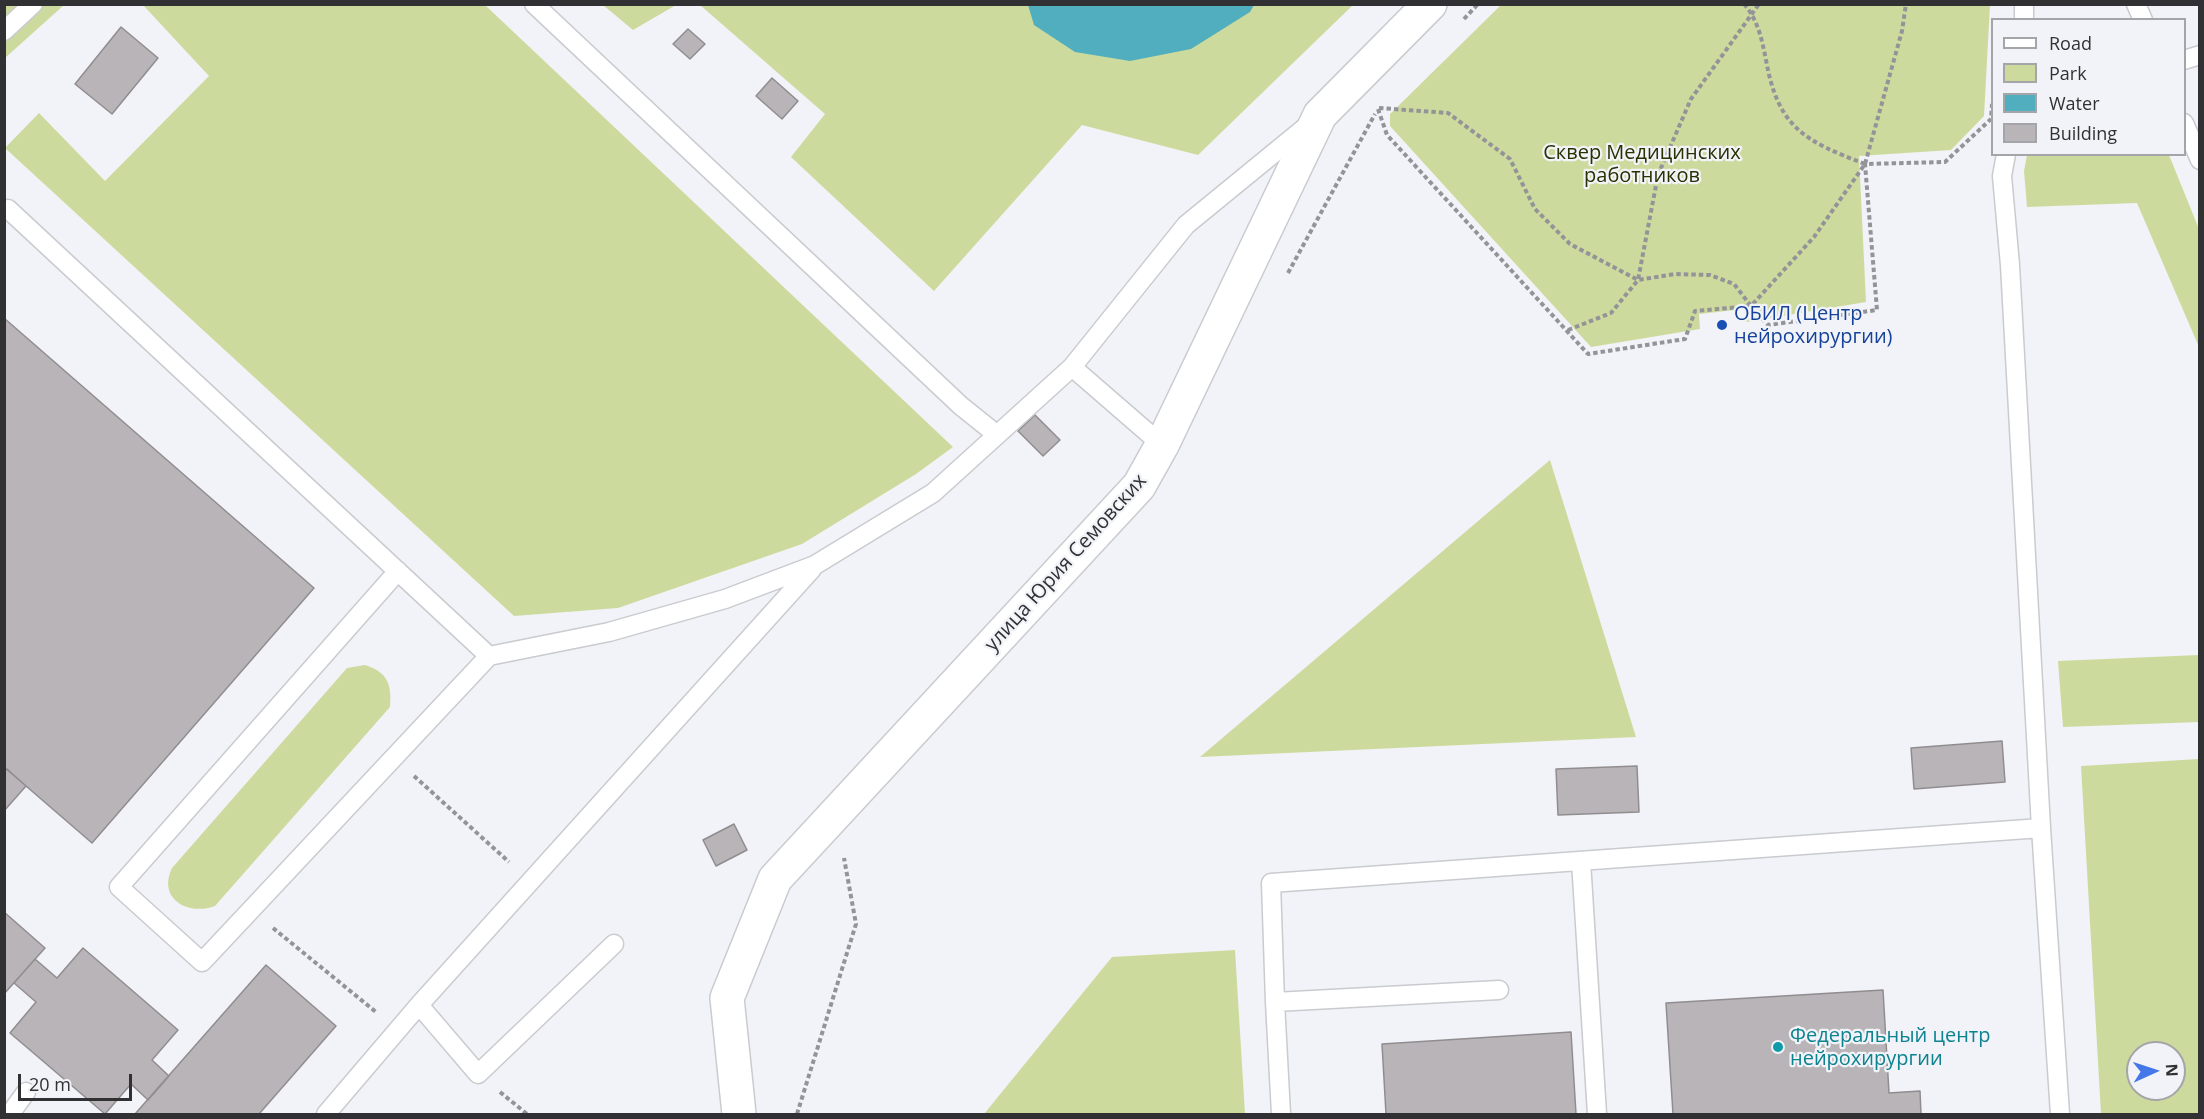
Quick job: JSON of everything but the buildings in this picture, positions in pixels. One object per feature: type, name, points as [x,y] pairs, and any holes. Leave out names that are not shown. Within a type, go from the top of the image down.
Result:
[{"type":"street","name":"улица Юрия Семовских","points":[[739,1114],[727,998],[775,879],[1139,486],[1162,445],[1320,115],[1430,4]]},
{"type":"lane","points":[[4,31],[33,4]]},
{"type":"lane","points":[[534,4],[961,406],[996,434]]},
{"type":"lane","points":[[2136,4],[2142,18]]},
{"type":"lane","points":[[399,572],[119,887],[202,962],[489,656],[609,632],[725,598],[815,565],[933,493],[1072,367],[1186,225],[1320,115]]},
{"type":"lane","points":[[2186,128],[2199,160]]},
{"type":"lane","points":[[2006,156],[2002,176],[2010,265],[2041,828],[2060,1114]]},
{"type":"lane","points":[[8,209],[489,656]]},
{"type":"lane","points":[[1072,367],[1162,445]]},
{"type":"lane","points":[[326,1114],[419,1005],[815,565]]},
{"type":"lane","points":[[1281,1114],[1272,883],[2041,828]]},
{"type":"lane","points":[[1581,861],[1597,1114]]},
{"type":"lane","points":[[419,1005],[478,1074],[614,944]]},
{"type":"lane","points":[[1275,1002],[1499,990]]},
{"type":"lane","points":[[10,1114],[26,1092]]},
{"type":"path","points":[[1462,20],[1478,4]]},
{"type":"path","points":[[1744,4],[1752,14],[1761,36],[1770,83],[1788,120],[1818,146],[1865,164],[1945,162],[1991,119]]},
{"type":"path","points":[[1567,330],[1611,314],[1638,280],[1658,175],[1691,99],[1759,4]]},
{"type":"path","points":[[1378,108],[1387,135],[1588,354],[1685,339],[1695,311],[1751,306],[1814,237],[1865,164],[1902,31],[1906,4]]},
{"type":"path","points":[[1378,108],[1386,100]]},
{"type":"path","points":[[1378,108],[1448,112],[1510,159],[1535,209],[1570,244],[1638,280],[1675,274],[1710,275],[1734,284],[1768,325],[1877,310],[1865,164]]},
{"type":"path","points":[[394,758],[530,881]]},
{"type":"path","points":[[251,910],[353,992]]},
{"type":"green space","points":[[5,5],[64,5],[5,58]]},
{"type":"green space","points":[[143,5],[485,5],[953,447],[916,474],[802,544],[618,608],[514,616],[5,148],[39,113],[105,181],[209,76]]},
{"type":"green space","points":[[603,5],[676,5],[633,30]]},
{"type":"green space","points":[[700,5],[1353,5],[1198,155],[1082,125],[934,291],[791,157],[825,114]]},
{"type":"green space","name":"Сквер Медицинских работников","points":[[1501,5],[1990,5],[1984,116],[1951,150],[1859,156],[1866,302],[1746,322],[1744,309],[1699,314],[1700,329],[1591,347],[1390,126],[1390,114]]},
{"type":"green space","points":[[2027,156],[2169,156],[2199,229],[2199,347],[2137,203],[2027,207],[2024,171]]},
{"type":"green space","points":[[1550,460],[1636,737],[1200,757]]},
{"type":"green space","points":[[2199,655],[2199,722],[2063,727],[2058,661]]},
{"type":"green space","points":[[365,665],[379,671],[387,680],[390,707],[215,906],[195,909],[178,902],[172,896],[169,888],[168,879],[172,868],[347,668]]},
{"type":"green space","points":[[2199,759],[2199,1114],[2101,1114],[2081,766]]},
{"type":"green space","points":[[1235,950],[1245,1114],[984,1114],[1112,957]]},
{"type":"water","points":[[1028,4],[1254,5],[1250,12],[1191,49],[1130,61],[1075,52],[1034,25]]},
{"type":"place","name":"ОБИЛ (Центр нейрохирургии)","points":[[1722,325]]},
{"type":"place","name":"Федеральный центр нейрохирургии","points":[[1778,1047]]}]
